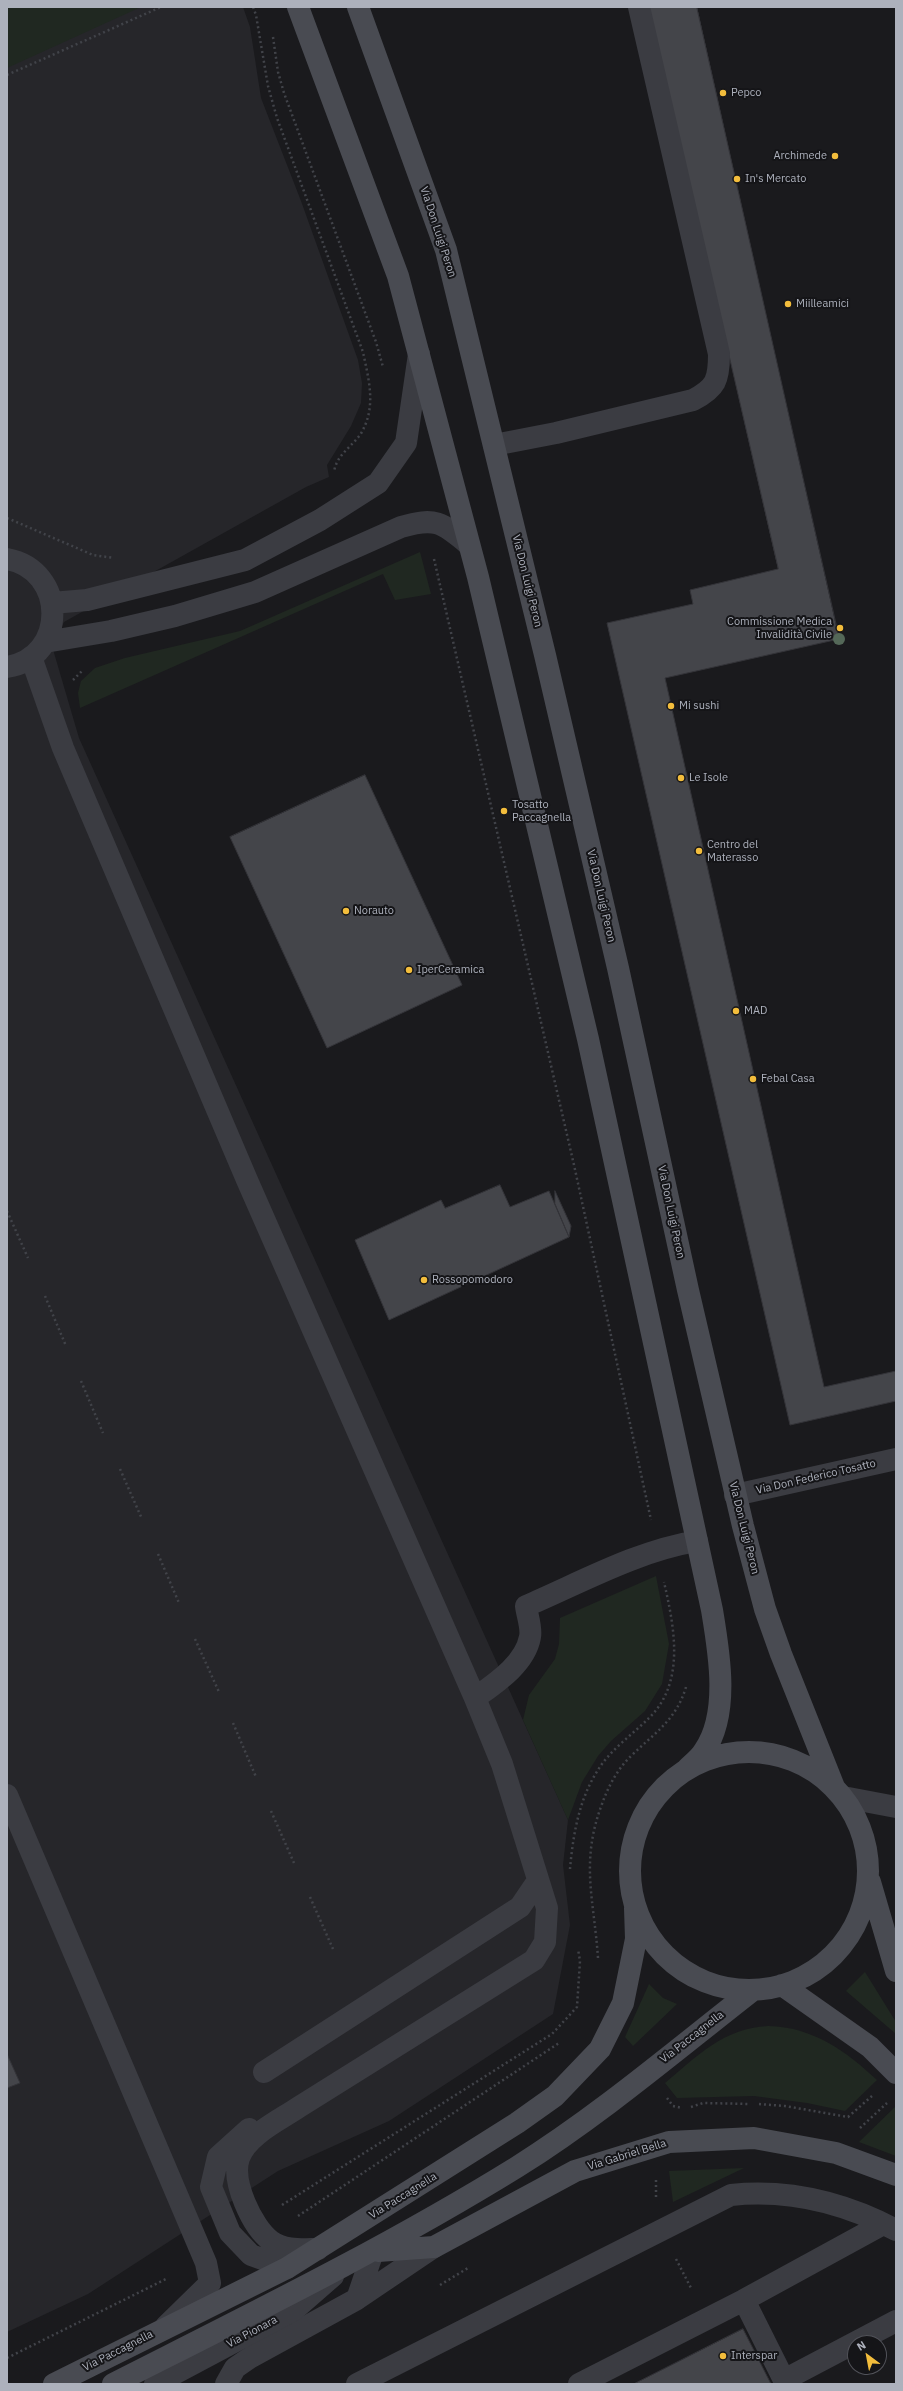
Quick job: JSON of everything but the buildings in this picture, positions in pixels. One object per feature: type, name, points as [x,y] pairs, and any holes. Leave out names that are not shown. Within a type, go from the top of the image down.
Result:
[{"type":"street","points":[[298,7],[398,276],[512,714],[588,1039],[697,1541],[718,1648],[719,1709],[714,1733],[704,1752],[687,1769],[666,1785],[649,1805],[637,1829],[630,1855],[630,1881],[635,1908],[648,1936],[668,1959],[693,1977],[722,1987],[753,1990],[782,1985],[809,1974],[832,1955],[851,1932],[863,1905],[868,1876],[867,1855],[862,1835],[854,1815],[838,1792],[816,1773],[796,1761],[775,1754],[752,1751],[730,1753],[708,1759],[687,1769]]},
{"type":"street","name":"Via Don Luigi Peron","points":[[358,7],[446,250],[494,445],[616,960],[735,1495],[765,1609],[781,1654],[838,1792]]},
{"type":"street","points":[[494,445],[556,433],[693,400],[707,393],[716,382],[719,354],[639,7]]},
{"type":"street","points":[[52,603],[87,600],[245,560],[320,520],[378,483],[406,443],[419,354]]},
{"type":"street","points":[[7,667],[16,665],[38,650],[175,616],[255,592],[401,527],[415,523],[443,524],[468,544]]},
{"type":"street","points":[[7,559],[24,565],[37,575],[47,588],[52,603],[51,630],[38,650],[66,755],[247,1180],[326,1355],[475,1698],[502,1764],[537,1882],[547,1908],[545,1942],[534,1960],[299,2107],[261,2132],[248,2144],[239,2159],[240,2193],[254,2222],[271,2241],[293,2249],[318,2249]]},
{"type":"street","name":"Via Don Federico Tosatto","points":[[735,1495],[896,1459]]},
{"type":"street","points":[[475,1698],[499,1680],[522,1657],[531,1635],[526,1606],[657,1550],[697,1541]]},
{"type":"street","points":[[838,1792],[896,1808]]},
{"type":"street","points":[[7,1795],[206,2263],[210,2283],[164,2328]]},
{"type":"street","points":[[868,1876],[896,1971]]},
{"type":"street","points":[[264,2072],[520,1907],[537,1882]]},
{"type":"street","name":"Via Paccagnella","points":[[54,2384],[287,2268],[517,2124],[555,2096],[600,2049],[625,1996],[636,1939],[635,1908]]},
{"type":"street","points":[[782,1985],[870,2047],[896,2072]]},
{"type":"street","name":"Via Paccagnella","points":[[113,2384],[373,2252],[540,2152],[584,2121],[753,1990]]},
{"type":"street","points":[[287,2268],[251,2256],[230,2233],[211,2187],[218,2157],[246,2131],[269,2117],[299,2107]]},
{"type":"street","name":"Via Gabriel Bella","points":[[373,2252],[434,2247],[575,2171],[669,2142],[754,2138],[836,2153],[896,2175]]},
{"type":"street","points":[[357,2384],[731,2195],[771,2194],[836,2204],[890,2227]]},
{"type":"street","points":[[579,2384],[890,2227]]},
{"type":"street","points":[[226,2384],[235,2368],[252,2357],[357,2299],[434,2247]]},
{"type":"street","points":[[357,2299],[373,2252]]},
{"type":"street","name":"Via Pionara","points":[[164,2383],[294,2310],[341,2269]]},
{"type":"street","points":[[744,2300],[786,2382],[896,2321]]},
{"type":"path","points":[[7,75],[161,7]]},
{"type":"path","points":[[253,7],[256,15],[268,86],[277,118],[363,352],[370,386],[371,411],[360,435],[336,464],[335,477]]},
{"type":"path","points":[[272,33],[278,72],[284,93],[376,342],[384,372]]},
{"type":"path","points":[[7,518],[93,555],[114,558],[121,557]]},
{"type":"path","points":[[432,552],[574,1165],[673,1623],[675,1662],[661,1705],[598,1769],[582,1805],[573,1836],[570,1870]]},
{"type":"path","points":[[7,1211],[28,1258]]},
{"type":"path","points":[[45,1296],[66,1346]]},
{"type":"path","points":[[81,1381],[103,1433]]},
{"type":"path","points":[[120,1469],[142,1519]]},
{"type":"path","points":[[158,1554],[179,1603]]},
{"type":"path","points":[[195,1639],[219,1692]]},
{"type":"path","points":[[233,1723],[256,1777]]},
{"type":"path","points":[[271,1811],[294,1863]]},
{"type":"path","points":[[310,1897],[333,1948]]},
{"type":"path","points":[[254,2222],[552,2034],[577,2007],[580,1961],[577,1945]]},
{"type":"path","points":[[655,2201],[656,2174]]},
{"type":"path","points":[[675,2257],[693,2292]]},
{"type":"path","points":[[439,2285],[472,2265]]},
{"type":"path","points":[[7,2358],[169,2277]]},
{"type":"shaded area","points":[[7,7],[243,7],[250,27],[261,98],[301,201],[358,360],[362,383],[361,403],[351,426],[327,465],[329,477],[306,487],[64,622],[52,646],[79,738],[568,1820],[563,1865],[570,1925],[553,2014],[389,2121],[278,2171],[88,2294],[7,2332]]},
{"type":"shaded area","points":[[7,7],[141,7],[7,68]]},
{"type":"shaded area","points":[[420,552],[431,594],[395,600],[383,574],[80,708],[78,693],[81,681],[95,668],[125,658],[240,631]]},
{"type":"shaded area","points":[[656,1576],[669,1644],[662,1684],[645,1711],[611,1741],[598,1756],[582,1782],[568,1820],[523,1720],[529,1695],[555,1659],[559,1644],[560,1618]]},
{"type":"shaded area","points":[[865,1972],[896,2022],[896,2034],[846,1991]]},
{"type":"shaded area","points":[[649,1984],[663,1998],[677,2004],[633,2046],[625,2037]]},
{"type":"shaded area","points":[[768,2026],[784,2027],[800,2031],[828,2042],[853,2059],[877,2080],[845,2111],[807,2103],[754,2096],[677,2098],[665,2083],[712,2045],[738,2032]]},
{"type":"shaded area","points":[[896,2106],[896,2156],[859,2142]]},
{"type":"shaded area","points":[[744,2168],[673,2202],[669,2171]]},
{"type":"place","name":"Pepco","points":[[723,93]]},
{"type":"place","name":"Archimede","points":[[835,156]]},
{"type":"place","name":"In's Mercato","points":[[737,179]]},
{"type":"place","name":"Miilleamici","points":[[788,304]]},
{"type":"place","name":"Commissione Medica Invalidità Civile","points":[[840,628]]},
{"type":"place","name":"Mi sushi","points":[[671,706]]},
{"type":"place","name":"Le Isole","points":[[681,778]]},
{"type":"place","name":"Tosatto Paccagnella","points":[[504,811]]},
{"type":"place","name":"Centro del Materasso","points":[[699,851]]},
{"type":"place","name":"Norauto","points":[[346,911]]},
{"type":"place","name":"IperCeramica","points":[[409,970]]},
{"type":"place","name":"MAD","points":[[736,1011]]},
{"type":"place","name":"Febal Casa","points":[[753,1079]]},
{"type":"place","name":"Rossopomodoro","points":[[424,1280]]},
{"type":"place","name":"Interspar","points":[[723,2356]]}]
